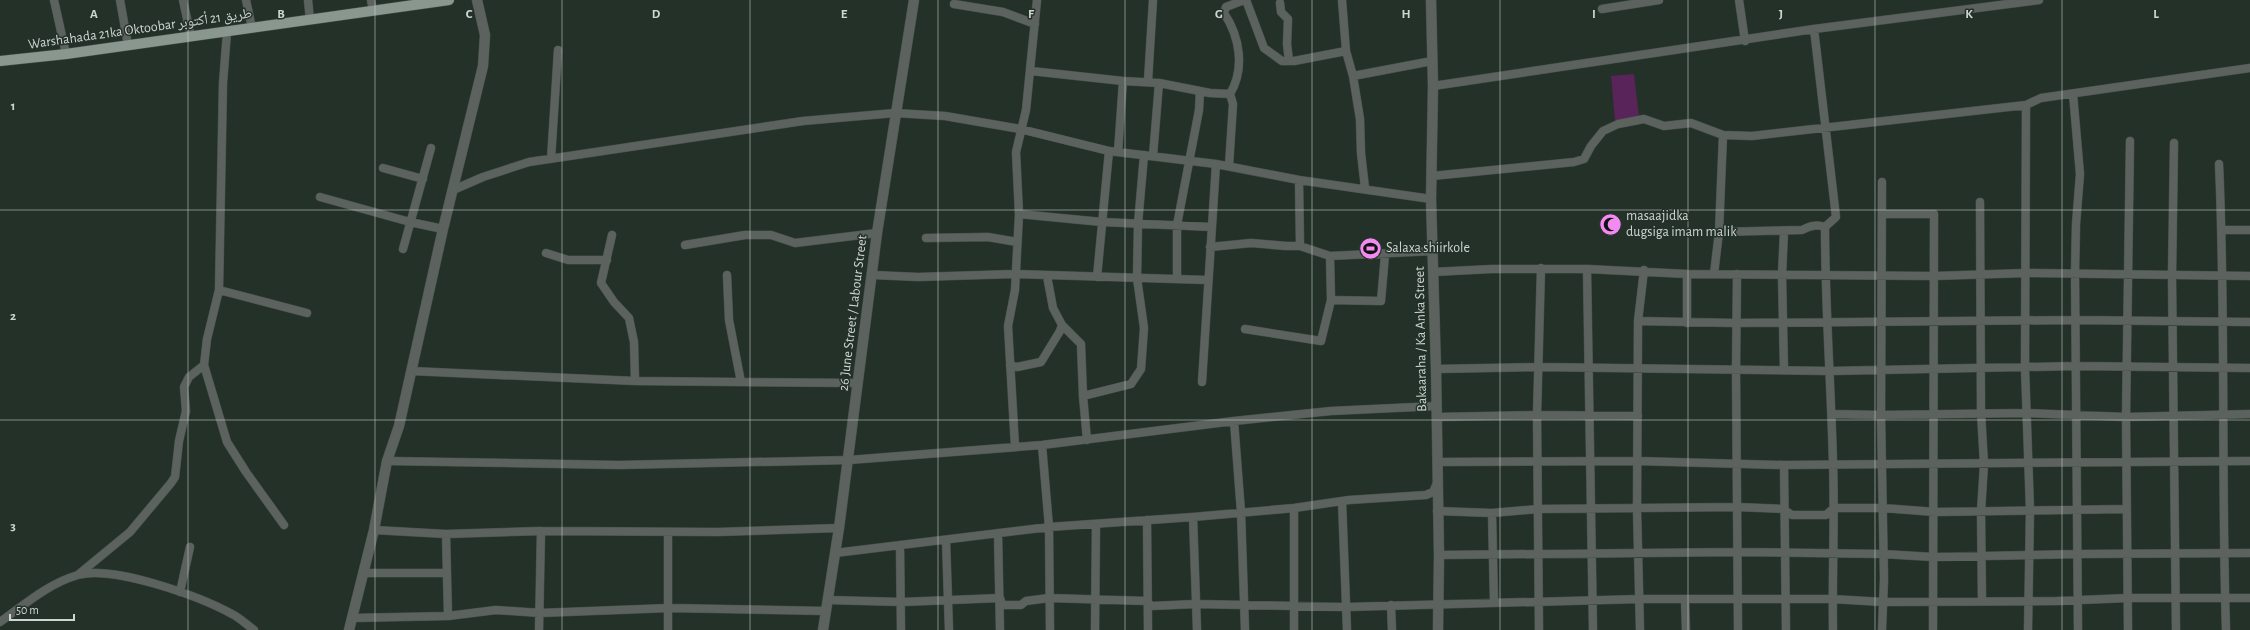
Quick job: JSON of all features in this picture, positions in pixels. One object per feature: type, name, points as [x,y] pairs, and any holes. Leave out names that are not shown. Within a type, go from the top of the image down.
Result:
[{"type":"main road","name":"Warshahada 21ka Oktoobar طريق 21 أكتوبر","points":[[0,60],[66,54],[373,12],[433,1],[450,0]]},
{"type":"street","points":[[54,0],[66,54]]},
{"type":"street","points":[[120,0],[128,45]]},
{"type":"street","points":[[183,0],[191,37]]},
{"type":"street","points":[[246,0],[252,28]]},
{"type":"street","points":[[308,0],[310,20]]},
{"type":"street","points":[[372,0],[373,12]]},
{"type":"street","points":[[349,630],[374,530],[387,460],[400,426],[443,229],[483,66],[485,35],[477,0]]},
{"type":"street","name":"26 June Street / Labour Street","points":[[823,630],[839,528],[877,233],[914,0]]},
{"type":"street","points":[[1015,446],[1008,326],[1015,290],[1014,274],[1019,214],[1016,152],[1020,129],[1026,110],[1037,0]]},
{"type":"street","points":[[1148,82],[1153,0]]},
{"type":"street","points":[[1230,94],[1236,85],[1240,66],[1237,41],[1225,10],[1226,7],[1245,0],[1264,48],[1282,61],[1346,51]]},
{"type":"street","points":[[1342,0],[1346,51],[1353,76],[1360,119],[1361,154],[1365,188]]},
{"type":"street","name":"Bakaaraha / Ka Anka Street","points":[[1431,0],[1433,86],[1431,199],[1437,406],[1437,511],[1439,555],[1438,630]]},
{"type":"street","points":[[1602,9],[1658,0]]},
{"type":"street","points":[[1739,0],[1744,41]]},
{"type":"street","points":[[1433,86],[1744,41],[1814,29],[2039,0]]},
{"type":"street","points":[[1280,3],[1280,12],[1288,19],[1287,44],[1289,61]]},
{"type":"street","points":[[954,4],[1003,12],[1035,24]]},
{"type":"street","points":[[1814,29],[1836,217],[1825,227],[1825,275],[1834,464],[1835,554],[1832,599],[1834,630]]},
{"type":"street","points":[[227,32],[223,99],[219,290],[204,365],[227,442],[246,472],[284,525]]},
{"type":"street","points":[[551,159],[558,50]]},
{"type":"street","points":[[1353,76],[1432,61]]},
{"type":"street","points":[[1432,176],[1574,162],[1584,159],[1591,146],[1603,131],[1618,124],[1644,119],[1664,126],[1691,123],[1723,135],[1752,136],[2026,105],[2040,98],[2250,68]]},
{"type":"street","points":[[1031,71],[1123,81],[1159,83],[1200,91],[1230,94]]},
{"type":"street","points":[[1097,277],[1102,222],[1114,151],[1123,81]]},
{"type":"street","points":[[1153,156],[1159,83]]},
{"type":"street","points":[[1177,278],[1178,225],[1199,110],[1200,91]]},
{"type":"street","points":[[1229,166],[1233,104],[1230,94]]},
{"type":"street","points":[[2073,94],[2080,174],[2076,224],[2075,274],[2078,630]]},
{"type":"street","points":[[2026,105],[2025,368],[2030,510],[2028,630]]},
{"type":"street","points":[[453,190],[511,168],[551,159],[804,121],[895,113],[945,116],[1020,129],[1114,151],[1216,164],[1299,180],[1365,188],[1431,199]]},
{"type":"street","points":[[1714,274],[1719,232],[1723,135]]},
{"type":"street","points":[[2128,630],[2126,320],[2130,141]]},
{"type":"street","points":[[2174,144],[2172,277],[2176,630]]},
{"type":"street","points":[[403,249],[432,148]]},
{"type":"street","points":[[1083,396],[1131,384],[1140,374],[1142,369],[1144,328],[1137,278],[1138,224],[1144,155]]},
{"type":"street","points":[[1202,382],[1207,280],[1216,164]]},
{"type":"street","points":[[2219,164],[2223,276],[2224,598],[2226,630]]},
{"type":"street","points":[[383,168],[423,179]]},
{"type":"street","points":[[1299,180],[1300,246]]},
{"type":"street","points":[[1882,182],[1882,630]]},
{"type":"street","points":[[320,197],[410,222],[443,229]]},
{"type":"street","points":[[1980,202],[1981,413],[1984,464],[1981,512],[1982,601]]},
{"type":"street","points":[[1019,214],[1102,222],[1212,227]]},
{"type":"street","points":[[1882,214],[1934,214],[1934,630]]},
{"type":"street","points":[[1719,232],[1784,231],[1802,230],[1815,226],[1825,227]]},
{"type":"street","points":[[2222,230],[2250,230]]},
{"type":"street","points":[[1784,231],[1782,275],[1784,370]]},
{"type":"street","points":[[685,245],[745,235],[771,235],[795,243],[814,239],[877,233]]},
{"type":"street","points":[[612,235],[601,283],[614,302],[629,318],[634,342],[635,381]]},
{"type":"street","points":[[926,238],[988,237],[1017,242]]},
{"type":"street","points":[[1210,247],[1250,243],[1300,246],[1330,256],[1385,255],[1433,251]]},
{"type":"street","points":[[546,253],[568,260],[607,260]]},
{"type":"street","points":[[1331,300],[1381,301],[1385,255]]},
{"type":"street","points":[[1245,329],[1321,341],[1331,300],[1330,256]]},
{"type":"street","points":[[1539,630],[1540,554],[1537,415],[1541,268]]},
{"type":"street","points":[[1433,272],[1587,268],[1644,270],[1688,274],[1934,276],[1980,273],[2026,273],[2128,274],[2172,277],[2250,276]]},
{"type":"street","points":[[1587,268],[1593,630]]},
{"type":"street","points":[[1640,630],[1637,509],[1638,321],[1644,270]]},
{"type":"street","points":[[872,275],[918,277],[1014,274],[1207,280]]},
{"type":"street","points":[[1687,323],[1688,274]]},
{"type":"street","points":[[1737,274],[1736,371],[1738,630]]},
{"type":"street","points":[[727,275],[730,326],[741,382]]},
{"type":"street","points":[[1046,276],[1053,308],[1062,325],[1081,344],[1083,396],[1087,440]]},
{"type":"street","points":[[219,290],[307,313]]},
{"type":"street","points":[[1638,321],[1687,323],[1783,323],[1828,321],[1981,322],[2075,320],[2250,322]]},
{"type":"street","points":[[1010,365],[1017,367],[1041,362],[1062,325]]},
{"type":"street","points":[[78,575],[130,532],[172,483],[175,477],[179,440],[186,411],[184,387],[189,377],[204,365]]},
{"type":"street","points":[[1436,369],[1538,367],[1736,371],[1830,371],[2075,366],[2250,368]]},
{"type":"street","points":[[411,371],[635,381],[858,383]]},
{"type":"street","points":[[387,460],[619,465],[848,460],[1042,445],[1234,421],[1331,411],[1437,406]]},
{"type":"street","points":[[1832,414],[1881,415],[1935,413],[2026,413],[2126,417],[2250,414]]},
{"type":"street","points":[[1437,417],[1537,415],[1638,416]]},
{"type":"street","points":[[1234,421],[1241,512],[1245,630]]},
{"type":"street","points":[[1042,445],[1049,527],[1050,630]]},
{"type":"street","points":[[1437,462],[1637,461],[1737,464],[1834,464],[1935,462],[1984,464],[2250,461]]},
{"type":"street","points":[[1784,464],[1784,600],[1786,630]]},
{"type":"street","points":[[835,553],[1049,527],[1193,517],[1294,508],[1342,501],[1426,495],[1433,492],[1437,483]]},
{"type":"street","points":[[1342,501],[1347,630]]},
{"type":"street","points":[[1437,511],[1492,513],[1538,509],[1737,507],[1783,509],[1792,515],[1826,515],[1834,508],[1883,508],[1934,512],[1981,512],[2077,508],[2127,509]]},
{"type":"street","points":[[1294,508],[1294,630]]},
{"type":"street","points":[[1492,513],[1494,602]]},
{"type":"street","points":[[1193,517],[1197,630]]},
{"type":"street","points":[[1147,520],[1148,630]]},
{"type":"street","points":[[1095,630],[1096,524]]},
{"type":"street","points":[[374,530],[446,534],[541,531],[668,532],[839,528]]},
{"type":"street","points":[[539,630],[541,531]]},
{"type":"street","points":[[668,532],[668,630]]},
{"type":"street","points":[[998,533],[1000,630]]},
{"type":"street","points":[[446,534],[448,616]]},
{"type":"street","points":[[946,540],[949,630]]},
{"type":"street","points":[[900,545],[902,602],[901,630]]},
{"type":"street","points":[[180,592],[190,547]]},
{"type":"street","points":[[1439,555],[1737,552],[1883,554],[1934,558],[1981,555],[2029,556],[2078,554],[2250,553]]},
{"type":"street","points":[[0,622],[58,582],[78,575],[96,572],[110,573],[180,592],[232,614],[254,630]]},
{"type":"street","points":[[363,573],[447,573]]},
{"type":"street","points":[[1000,598],[1002,605],[1021,605],[1026,601],[1050,598],[1147,601]]},
{"type":"street","points":[[828,600],[902,602],[1000,598]]},
{"type":"street","points":[[1147,601],[1151,606],[1196,604],[1347,607],[1494,602],[1592,602],[1640,599],[1832,599],[1883,602],[2028,601],[2128,598],[2250,598]]},
{"type":"street","points":[[1685,600],[1686,630]]},
{"type":"street","points":[[1391,605],[1392,630]]},
{"type":"street","points":[[352,618],[448,616],[496,610],[540,613],[669,608],[826,611]]},
{"type":"shaded area","points":[[1634,74],[1639,117],[1615,121],[1611,76]]},
{"type":"place","name":"masaajidka dugsiga imam malik","points":[[1611,224]]},
{"type":"place","name":"Salaxa shiirkole","points":[[1370,248]]}]
